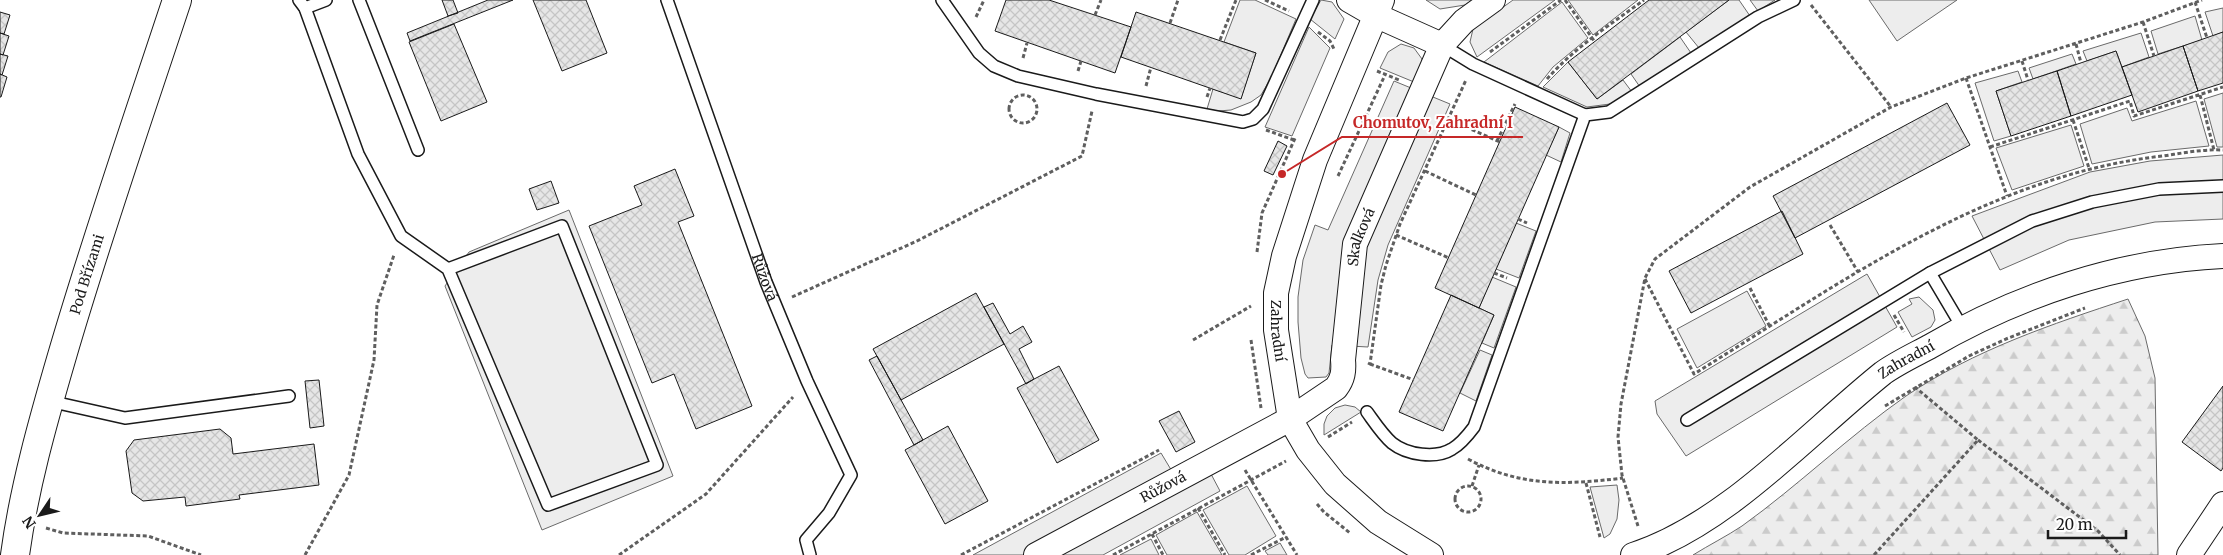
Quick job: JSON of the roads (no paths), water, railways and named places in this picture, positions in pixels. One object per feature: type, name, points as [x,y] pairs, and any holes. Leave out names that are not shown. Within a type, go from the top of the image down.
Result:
[{"type":"street","name":"Pod Břízami","points":[[15,555],[20,520],[50,400],[86,273],[177,0]]},
{"type":"street","points":[[1349,0],[1379,7],[1442,46]]},
{"type":"street","name":"Skalková","points":[[1290,419],[1336,388],[1340,382],[1344,369],[1343,360],[1355,244],[1442,46],[1464,21],[1493,0]]},
{"type":"street","name":"Zahradní","points":[[1379,7],[1358,62],[1315,160],[1284,256],[1276,292],[1276,330],[1290,419],[1308,450],[1335,484],[1378,522],[1431,555]]},
{"type":"street","name":"Zahradní","points":[[1640,553],[1692,528],[1741,493],[1893,367],[1962,328],[2054,288],[2109,272],[2189,258],[2223,256]]},
{"type":"street","name":"Růžová","points":[[1036,555],[1290,419]]},
{"type":"street","points":[[2188,555],[2223,504]]},
{"type":"lane","points":[[326,0],[302,4],[358,154],[401,236],[448,269],[548,505],[657,465],[562,226],[448,269]]},
{"type":"lane","points":[[359,0],[418,150]]},
{"type":"lane","name":"Růžová","points":[[666,0],[766,282],[807,381],[851,475],[829,513],[806,540],[810,555]]},
{"type":"lane","points":[[942,0],[979,53],[994,66],[1018,76],[1096,94],[1243,122],[1253,118],[1263,109],[1312,0]]},
{"type":"lane","points":[[1442,46],[1473,64],[1585,115],[1609,112],[1758,17],[1794,0]]},
{"type":"lane","points":[[1367,412],[1388,439],[1406,450],[1428,456],[1451,450],[1474,427],[1585,115]]},
{"type":"lane","points":[[1687,420],[1930,273],[2032,221],[2092,202],[2159,189],[2223,186]]},
{"type":"lane","points":[[1930,273],[1962,328]]},
{"type":"lane","points":[[50,400],[125,418],[288,396]]},
{"type":"place","name":"Chomutov, Zahradní I","points":[[1282,174]]}]
